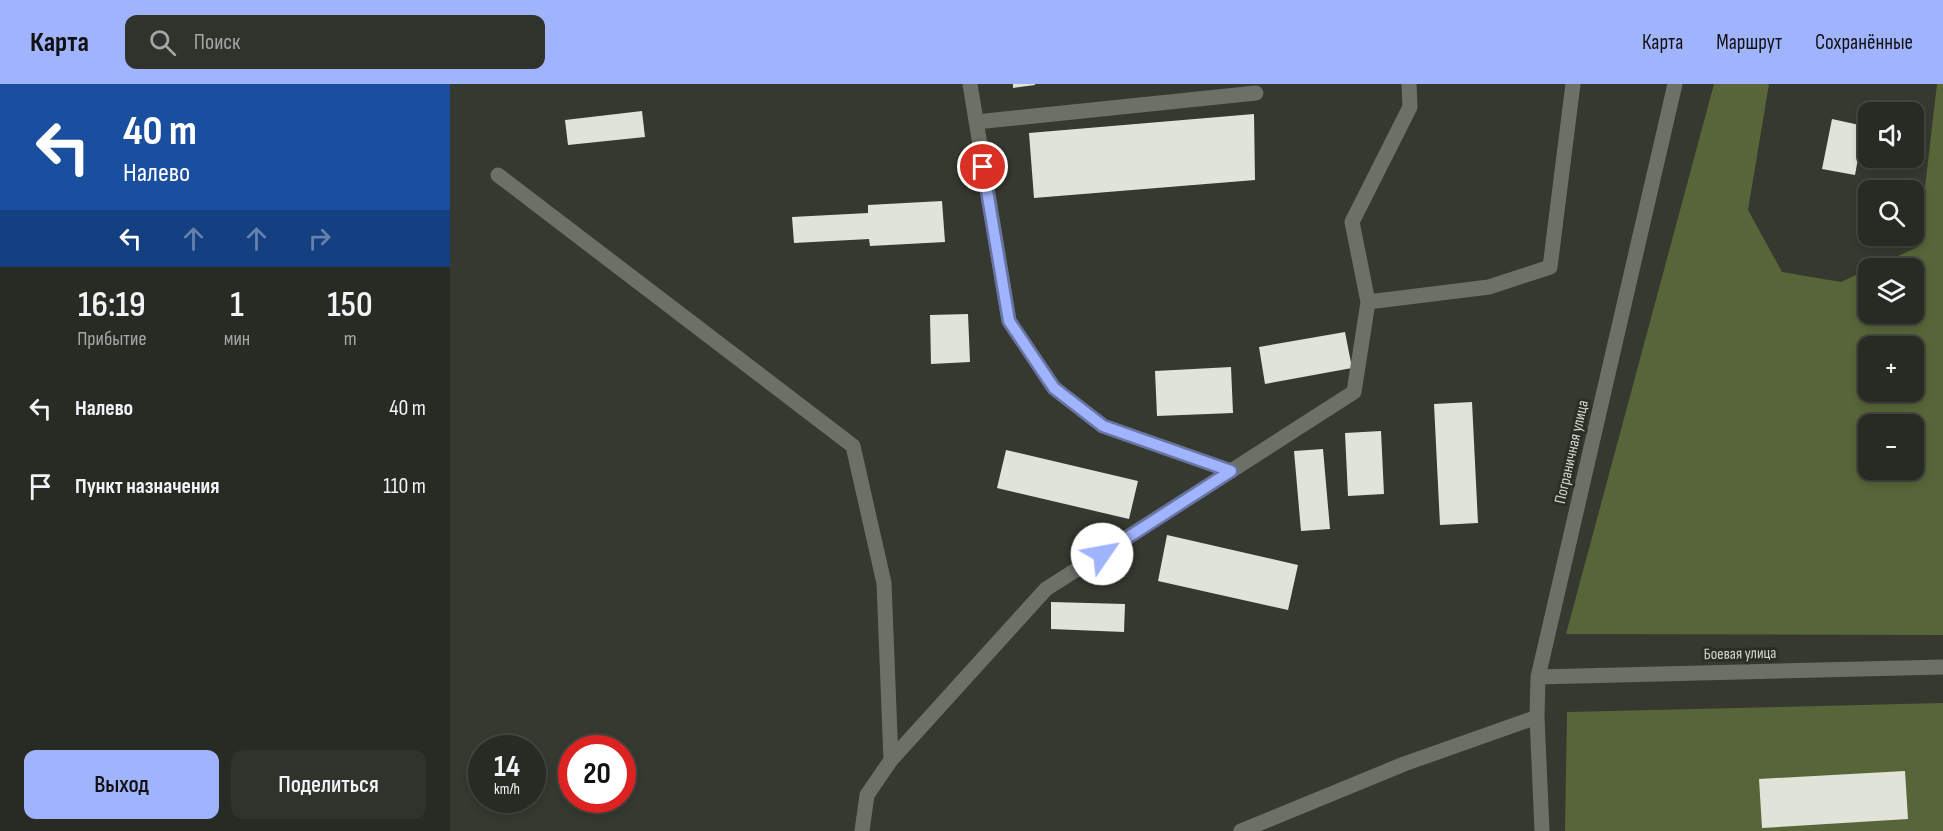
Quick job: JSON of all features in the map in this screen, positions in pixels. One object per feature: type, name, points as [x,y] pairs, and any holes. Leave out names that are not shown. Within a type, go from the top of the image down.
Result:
[{"type":"street","points":[[970,84],[1009,321],[1054,388],[1103,426],[1231,471]]},
{"type":"street","points":[[862,831],[867,795],[891,760],[1046,589],[1354,392],[1368,302],[1352,222],[1410,106],[1409,84]]},
{"type":"street","points":[[1368,302],[1489,287],[1550,267],[1573,84]]},
{"type":"street","name":"Пограничная улица","points":[[1542,831],[1537,717],[1538,677],[1675,84]]},
{"type":"street","points":[[976,122],[1256,93]]},
{"type":"street","points":[[498,175],[853,447],[884,583],[891,760]]},
{"type":"street","name":"Боевая улица","points":[[1538,677],[1943,667]]},
{"type":"street","points":[[1241,831],[1404,764],[1537,717]]},
{"type":"green space","points":[[1714,84],[1769,84],[1748,210],[1782,272],[1841,282],[1858,274],[1858,324],[1924,324],[1924,258],[1893,258],[1918,246],[1924,246],[1924,196],[1937,84],[1943,84],[1943,635],[1566,634]]},
{"type":"green space","points":[[1943,703],[1943,831],[1565,831],[1567,712]]},
{"type":"building","points":[[1013,84],[1035,84],[1035,85],[1013,88]]},
{"type":"building","points":[[642,111],[645,137],[568,145],[565,120]]},
{"type":"building","points":[[1254,114],[1255,180],[1034,198],[1029,133]]},
{"type":"building","points":[[1832,119],[1858,125],[1858,159],[1855,175],[1822,169]]},
{"type":"building","points":[[942,201],[945,242],[870,246],[869,239],[794,243],[792,217],[868,213],[868,205]]},
{"type":"building","points":[[968,314],[970,362],[931,364],[930,315]]},
{"type":"building","points":[[1345,332],[1352,368],[1265,384],[1259,347]]},
{"type":"building","points":[[1231,367],[1233,413],[1157,416],[1155,371]]},
{"type":"building","points":[[1472,402],[1478,523],[1440,525],[1434,404]]},
{"type":"building","points":[[1381,431],[1384,494],[1348,496],[1345,433]]},
{"type":"building","points":[[1323,449],[1330,529],[1301,531],[1294,451]]},
{"type":"building","points":[[1006,450],[1138,481],[1129,519],[997,488]]},
{"type":"building","points":[[1167,535],[1298,565],[1288,610],[1158,581]]},
{"type":"building","points":[[1051,602],[1125,604],[1124,632],[1051,629]]},
{"type":"building","points":[[1905,771],[1908,819],[1762,828],[1759,779]]},
{"type":"route","points":[[983,167],[1009,321],[1054,388],[1103,426],[1231,471],[1102,554]]}]
